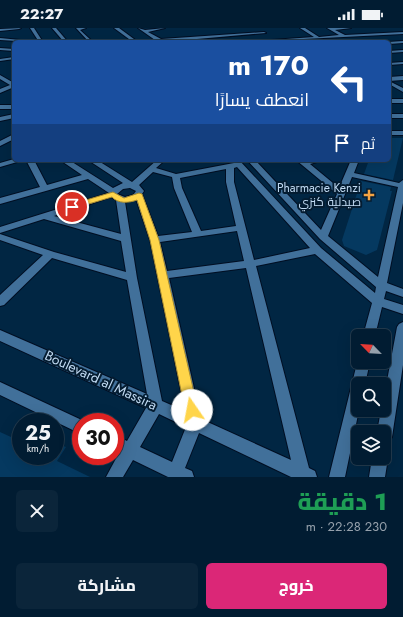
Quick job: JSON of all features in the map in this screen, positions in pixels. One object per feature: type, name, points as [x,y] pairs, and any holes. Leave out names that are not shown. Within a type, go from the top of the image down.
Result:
[{"type":"street","points":[[0,30],[19,28]]},
{"type":"street","points":[[32,28],[40,40]]},
{"type":"street","points":[[54,28],[64,40]]},
{"type":"street","points":[[76,28],[84,28]]},
{"type":"street","points":[[76,28],[89,40]]},
{"type":"street","points":[[116,28],[136,40]]},
{"type":"street","points":[[142,29],[163,28]]},
{"type":"street","points":[[258,28],[274,40],[403,33]]},
{"type":"street","points":[[302,28],[322,40]]},
{"type":"street","points":[[329,28],[349,28]]},
{"type":"street","points":[[329,28],[352,40]]},
{"type":"street","points":[[393,28],[403,33]]},
{"type":"street","points":[[142,29],[150,37],[156,37],[162,40],[187,36],[208,36],[226,33],[264,33]]},
{"type":"street","points":[[205,32],[208,36]]},
{"type":"street","points":[[226,33],[233,40]]},
{"type":"street","points":[[299,40],[319,38]]},
{"type":"street","points":[[0,39],[12,40]]},
{"type":"street","points":[[391,44],[403,42]]},
{"type":"street","points":[[0,49],[12,50]]},
{"type":"street","points":[[391,52],[403,51]]},
{"type":"street","points":[[0,60],[12,59]]},
{"type":"street","points":[[391,63],[403,63]]},
{"type":"street","points":[[0,77],[12,84]]},
{"type":"street","points":[[391,80],[403,78]]},
{"type":"street","points":[[391,81],[403,90]]},
{"type":"street","points":[[0,91],[12,86]]},
{"type":"street","points":[[391,101],[403,101]]},
{"type":"street","points":[[391,116],[403,116]]},
{"type":"street","points":[[391,133],[403,133]]},
{"type":"street","points":[[0,144],[12,137]]},
{"type":"street","points":[[0,158],[12,155]]},
{"type":"street","points":[[0,165],[12,162]]},
{"type":"street","points":[[31,162],[45,188]]},
{"type":"street","points":[[67,162],[116,195],[128,200],[150,170],[159,162]]},
{"type":"street","points":[[95,162],[135,189],[155,240],[195,424],[181,475],[124,447]]},
{"type":"street","points":[[253,162],[324,237],[381,285],[403,293]]},
{"type":"street","points":[[303,162],[342,193]]},
{"type":"street","points":[[324,237],[354,162]]},
{"type":"street","points":[[150,170],[176,176],[235,164]]},
{"type":"street","points":[[235,164],[230,182],[250,264],[306,475]]},
{"type":"street","points":[[235,164],[317,250],[377,301],[403,310]]},
{"type":"street","points":[[349,174],[403,184],[371,329]]},
{"type":"street","points":[[0,199],[88,176]]},
{"type":"street","points":[[176,176],[178,188],[198,234]]},
{"type":"street","points":[[0,230],[116,195],[122,186],[135,189]]},
{"type":"street","points":[[114,477],[156,405],[126,239],[116,195]]},
{"type":"street","points":[[44,216],[126,239]]},
{"type":"street","points":[[155,240],[241,228]]},
{"type":"street","points":[[0,237],[50,254],[132,278]]},
{"type":"street","points":[[163,275],[250,264],[317,250]]},
{"type":"street","points":[[0,302],[50,254]]},
{"type":"street","points":[[386,425],[403,327]]},
{"type":"street","name":"Boulevard al Massira","points":[[0,335],[156,405],[306,475]]},
{"type":"street","points":[[336,477],[361,369]]},
{"type":"street","points":[[0,389],[72,423]]},
{"type":"street","points":[[377,477],[379,465]]},
{"type":"building","points":[[391,138],[403,138],[393,180],[364,174],[368,162],[391,162]]},
{"type":"building","points":[[361,181],[391,187],[390,191],[392,191],[377,250],[366,255],[344,246],[342,240]]},
{"type":"building","points":[[0,432],[11,437],[12,436],[12,465],[64,464],[90,477],[0,477]]},
{"type":"place","name":"Pharmacie Kenzi صيدلية كنزي","points":[[369,195]]},
{"type":"route","points":[[72,207],[113,194],[120,200],[133,199],[139,195],[155,240],[192,410]]}]
